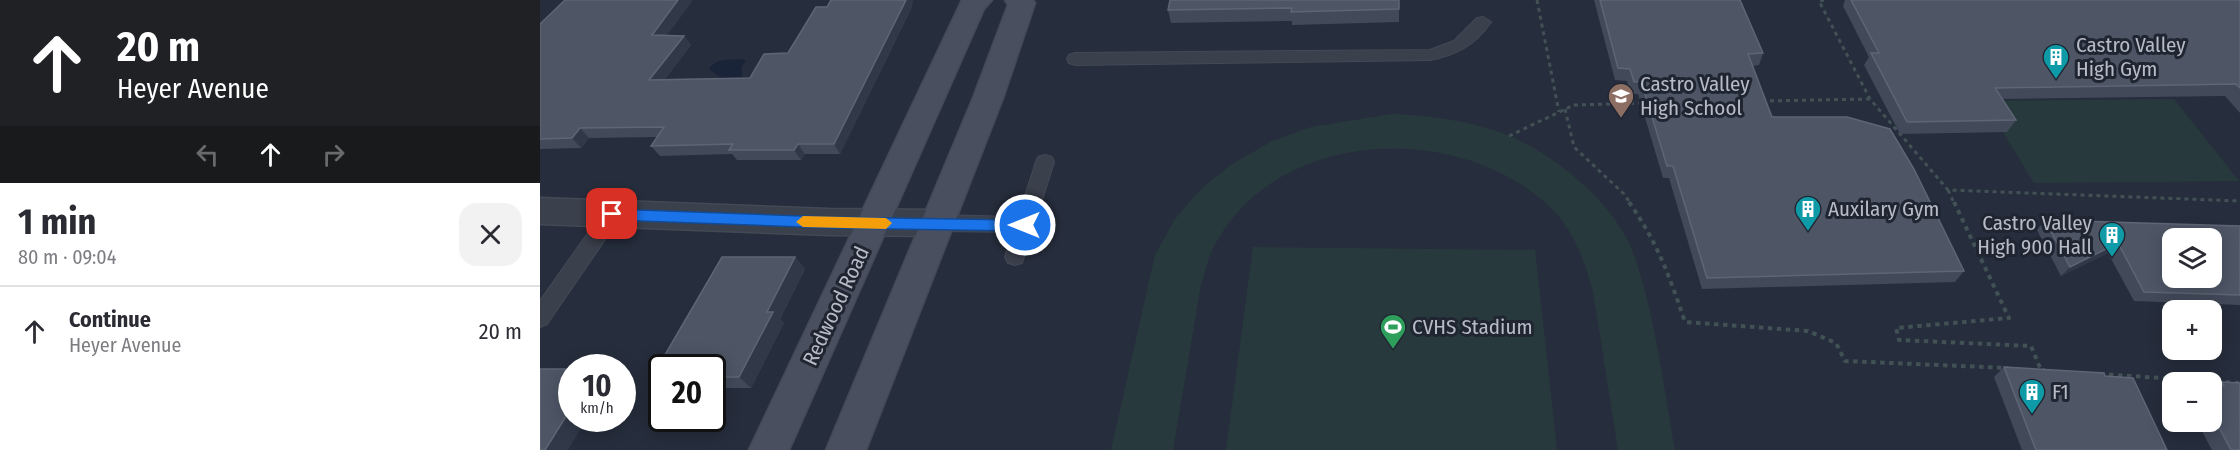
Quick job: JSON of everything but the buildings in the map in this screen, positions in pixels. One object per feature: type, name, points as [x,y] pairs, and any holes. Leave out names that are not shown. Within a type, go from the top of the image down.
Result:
[{"type":"main road","name":"Redwood Road","points":[[770,450],[973,3],[979,0]]},
{"type":"main road","points":[[846,450],[988,98],[1022,3],[1018,0]]},
{"type":"street","points":[[540,211],[873,223],[937,223]]},
{"type":"lane","points":[[1075,59],[1430,55],[1460,47],[1471,38],[1483,22]]},
{"type":"lane","points":[[1015,256],[1045,162]]},
{"type":"lane","points":[[540,318],[612,214]]},
{"type":"lane","points":[[937,223],[1025,225]]},
{"type":"path","points":[[1537,0],[1559,112]]},
{"type":"path","points":[[1824,0],[1819,1],[1870,99],[1948,190],[2009,318],[1896,328],[1899,340],[2031,346],[2041,370]]},
{"type":"path","points":[[1751,101],[1870,99]]},
{"type":"path","points":[[1509,135],[1574,105],[1645,103]]},
{"type":"path","points":[[1565,109],[1574,147],[1624,194],[1651,234],[1664,261],[1685,322],[1808,331],[1836,343],[1845,361],[2018,369]]},
{"type":"path","points":[[1948,190],[2240,201]]},
{"type":"path","points":[[2030,369],[2053,371]]},
{"type":"path","points":[[2088,373],[2240,383]]},
{"type":"shaded area","points":[[2174,99],[2239,181],[2034,183],[1984,101]]},
{"type":"shaded area","points":[[1392,114],[1450,120],[1479,126],[1525,143],[1562,167],[1611,214],[1632,250],[1647,298],[1675,450],[1618,450],[1593,291],[1578,248],[1567,228],[1553,210],[1516,181],[1472,161],[1425,150],[1376,149],[1328,157],[1284,175],[1246,203],[1217,241],[1201,284],[1173,450],[1111,450],[1155,255],[1175,219],[1201,189],[1231,165],[1272,141],[1311,127]]},
{"type":"shaded area","name":"CVHS Stadium","points":[[1253,247],[1535,250],[1557,450],[1226,450]]},
{"type":"water","points":[[743,59],[746,61],[742,66],[742,77],[734,81],[713,80],[720,77],[709,69],[716,62]]},
{"type":"slow traffic","points":[[803,222],[886,223]]},
{"type":"place","name":"Castro Valley High Gym","points":[[2056,80]]},
{"type":"place","name":"Castro Valley High School","points":[[1621,119]]},
{"type":"place","name":"Auxilary Gym","points":[[1808,232]]},
{"type":"place","name":"Castro Valley High 900 Hall","points":[[2112,258]]},
{"type":"place","name":"CVHS Stadium","points":[[1393,350]]},
{"type":"place","name":"F1","points":[[2032,415]]},
{"type":"route","points":[[612,214],[829,222],[1025,225]]}]
